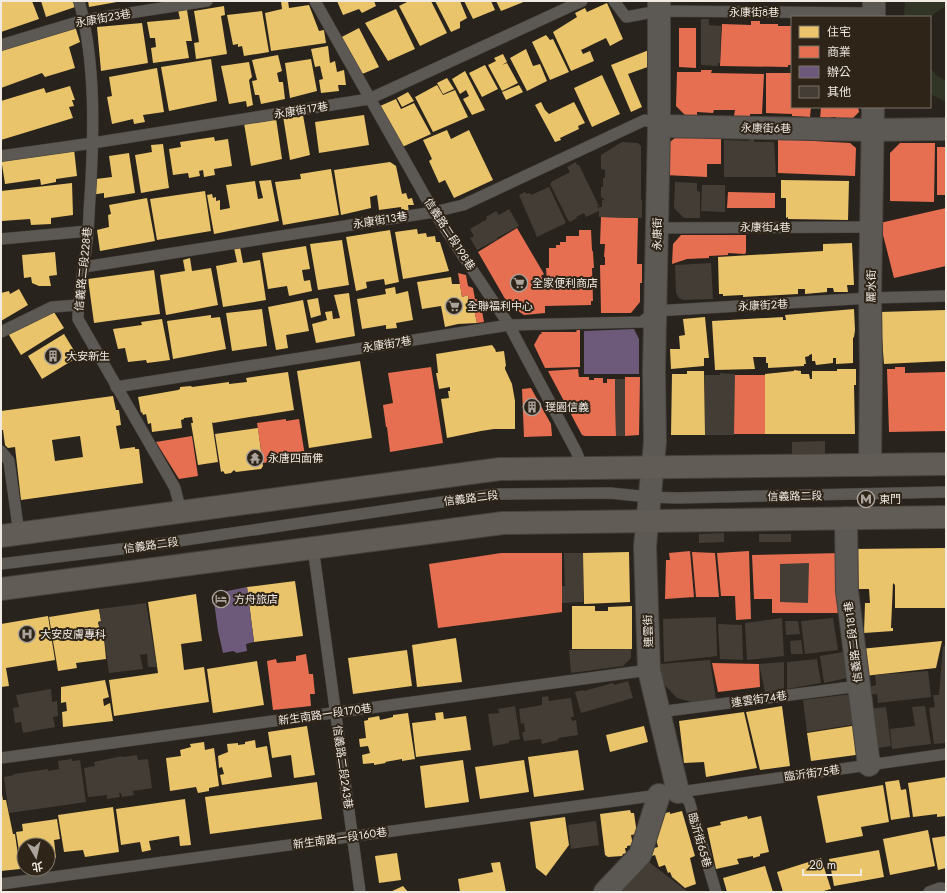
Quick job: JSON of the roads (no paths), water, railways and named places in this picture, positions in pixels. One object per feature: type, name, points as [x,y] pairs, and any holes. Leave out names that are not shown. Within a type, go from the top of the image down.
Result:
[{"type":"main road","points":[[10,535],[500,469],[946,464]]},
{"type":"main road","name":"信義路二段","points":[[1,589],[503,523],[946,517]]},
{"type":"street","name":"永康街","points":[[654,467],[655,311],[660,126],[659,6]]},
{"type":"street","name":"麗水街","points":[[870,465],[870,298],[873,108]]},
{"type":"street","name":"永康街6巷","points":[[660,126],[946,130]]},
{"type":"street","name":"連雲街","points":[[654,467],[645,546],[649,670],[659,712],[669,794]]},
{"type":"street","name":"信義路二段181巷","points":[[846,518],[847,591],[869,765]]},
{"type":"street","points":[[605,892],[640,855],[669,794]]},
{"type":"lane","name":"信義路二段228巷","points":[[79,1],[84,20],[90,74],[93,143],[88,231],[78,305],[78,319],[175,488],[181,512]]},
{"type":"lane","name":"永康街23巷","points":[[1,44],[84,20],[207,1]]},
{"type":"lane","name":"信義路二段198巷","points":[[315,1],[434,212],[509,325],[576,451],[583,468]]},
{"type":"lane","name":"永康街17巷","points":[[1,156],[93,143],[369,99],[582,1]]},
{"type":"lane","points":[[614,1],[626,17],[659,6]]},
{"type":"lane","name":"永康街8巷","points":[[659,6],[874,10]]},
{"type":"lane","name":"永康街13巷","points":[[84,267],[434,212],[463,205],[645,120],[660,126]]},
{"type":"lane","name":"永康街4巷","points":[[658,228],[872,227]]},
{"type":"lane","points":[[1,239],[88,231]]},
{"type":"lane","name":"永康街2巷","points":[[655,311],[870,298],[946,296]]},
{"type":"lane","points":[[3,331],[52,307],[78,305]]},
{"type":"lane","name":"永康街7巷","points":[[116,387],[509,325],[642,322],[655,311]]},
{"type":"lane","points":[[1,451],[9,461],[10,535]]},
{"type":"lane","name":"信義路二段","points":[[1,564],[145,546],[496,494],[610,493],[650,497],[715,498],[946,492]]},
{"type":"lane","name":"信義路二段243巷","points":[[313,547],[360,892]]},
{"type":"lane","name":"新生南路一段170巷","points":[[1,758],[649,670]]},
{"type":"lane","name":"連雲街74巷","points":[[659,712],[858,686]]},
{"type":"lane","name":"臨沂街75巷","points":[[669,794],[946,754]]},
{"type":"lane","name":"新生南路一段160巷","points":[[1,884],[669,794]]},
{"type":"lane","name":"臨沂街65巷","points":[[669,794],[689,802],[716,892]]},
{"type":"lane","points":[[929,892],[940,888],[946,889]]},
{"type":"place","name":"全家便利商店","points":[[519,283]]},
{"type":"place","name":"全聯福利中心","points":[[454,306]]},
{"type":"place","name":"大安新生","points":[[53,356]]},
{"type":"place","name":"璞園信義","points":[[532,407]]},
{"type":"place","name":"永唐四面佛","points":[[255,458]]},
{"type":"place","name":"東門","points":[[866,499]]},
{"type":"place","name":"方舟旅店","points":[[221,599]]},
{"type":"place","name":"大安皮膚專科","points":[[27,634]]}]
